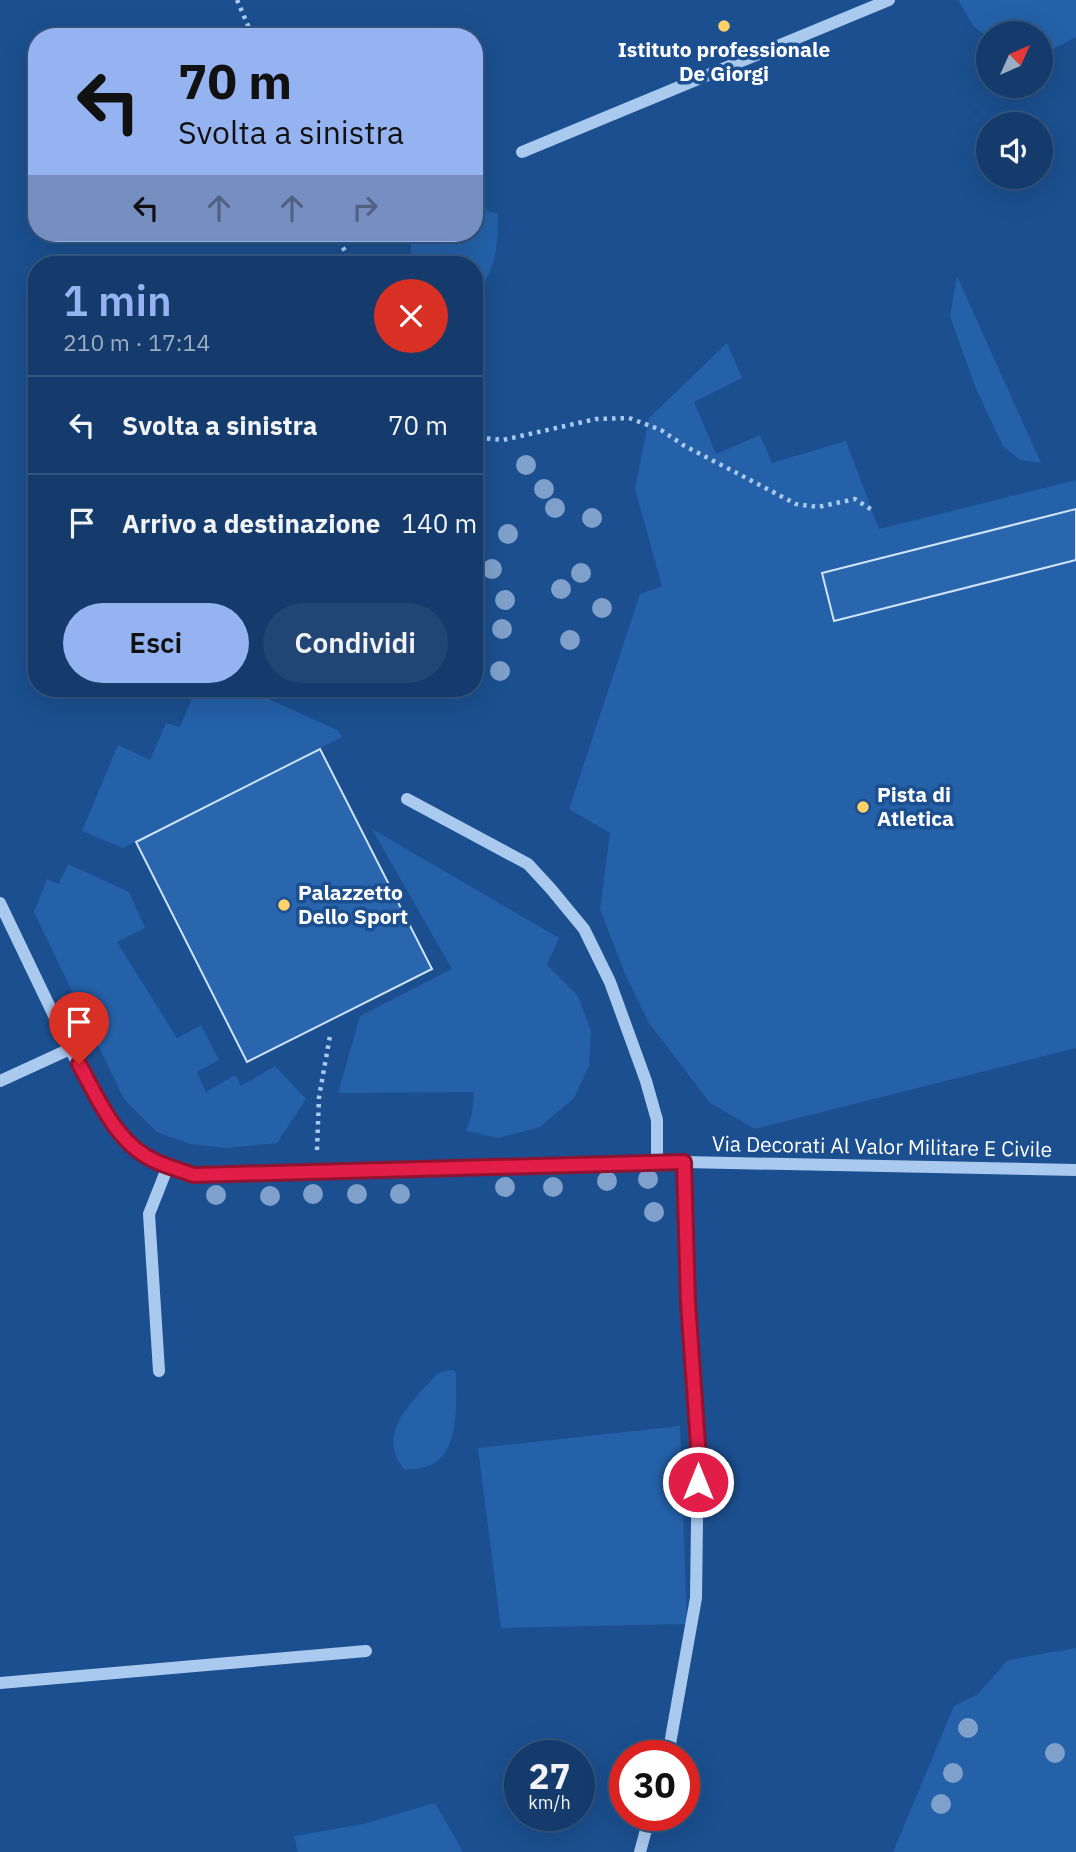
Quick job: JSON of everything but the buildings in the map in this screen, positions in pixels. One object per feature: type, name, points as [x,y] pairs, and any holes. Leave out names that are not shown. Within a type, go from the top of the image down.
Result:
[{"type":"street","points":[[522,152],[889,0]]},
{"type":"street","points":[[407,799],[528,864],[583,929],[610,982],[646,1081],[657,1120],[657,1163]]},
{"type":"street","name":"Via Decorati Al Valor Militare E Civile","points":[[0,903],[70,1049],[117,1130],[130,1145],[155,1162],[194,1175],[684,1162],[1076,1170]]},
{"type":"street","points":[[0,1082],[70,1049]]},
{"type":"street","points":[[671,1740],[696,1598],[698,1445],[688,1302],[684,1162]]},
{"type":"street","points":[[159,1371],[149,1214],[168,1166]]},
{"type":"street","points":[[0,1683],[366,1651]]},
{"type":"street","points":[[640,1852],[646,1831]]},
{"type":"path","points":[[237,0],[249,28]]},
{"type":"path","points":[[483,438],[503,440],[596,419],[629,418],[661,430],[683,445],[796,504],[818,507],[855,499],[872,510]]},
{"type":"path","points":[[317,1172],[318,1097],[330,1036]]},
{"type":"shaded area","points":[[958,0],[1076,0],[1076,37],[1054,49],[1054,21],[976,21],[976,28]]},
{"type":"shaded area","points":[[483,206],[488,211],[498,214],[495,257],[483,284],[483,256],[411,256],[411,242],[483,242]]},
{"type":"shaded area","points":[[957,276],[1041,463],[1020,460],[1003,446],[976,389],[950,316]]},
{"type":"shaded area","name":"Pista di Atletica","points":[[727,343],[742,378],[694,402],[716,454],[760,435],[772,463],[846,441],[879,529],[1076,480],[1076,1048],[755,1129],[710,1103],[649,1023],[625,974],[600,909],[610,833],[569,809],[640,594],[662,586],[635,489],[649,418]]},
{"type":"shaded area","points":[[192,697],[264,697],[337,730],[342,737],[123,848],[82,831],[118,745],[150,760],[166,723],[180,727]]},
{"type":"shaded area","points":[[372,829],[559,938],[547,965],[578,996],[591,1031],[589,1066],[574,1098],[540,1127],[498,1138],[466,1131],[472,1114],[474,1092],[338,1093],[360,1016],[452,969]]},
{"type":"shaded area","points":[[68,864],[129,892],[145,928],[117,942],[177,1038],[201,1025],[219,1060],[197,1072],[206,1092],[235,1075],[241,1086],[275,1066],[306,1099],[277,1143],[227,1148],[190,1144],[157,1132],[124,1099],[34,912],[47,879],[59,884]]},
{"type":"shaded area","points":[[453,1370],[456,1373],[455,1422],[446,1451],[437,1461],[423,1468],[404,1469],[396,1456],[393,1443],[395,1430],[409,1406],[437,1374]]},
{"type":"shaded area","points":[[680,1426],[687,1624],[501,1628],[478,1448]]},
{"type":"shaded area","points":[[1076,1648],[1076,1852],[893,1852],[954,1706],[978,1694],[1008,1660]]},
{"type":"shaded area","points":[[435,1803],[463,1852],[298,1852],[294,1836],[363,1824]]},
{"type":"place","name":"Istituto professionale De Giorgi","points":[[724,26]]},
{"type":"place","name":"Pista di Atletica","points":[[863,807]]},
{"type":"place","name":"Palazzetto Dello Sport","points":[[284,905]]},
{"type":"route","points":[[79,1064],[111,1123],[130,1145],[155,1162],[194,1175],[684,1162],[688,1302],[698,1482]]}]
